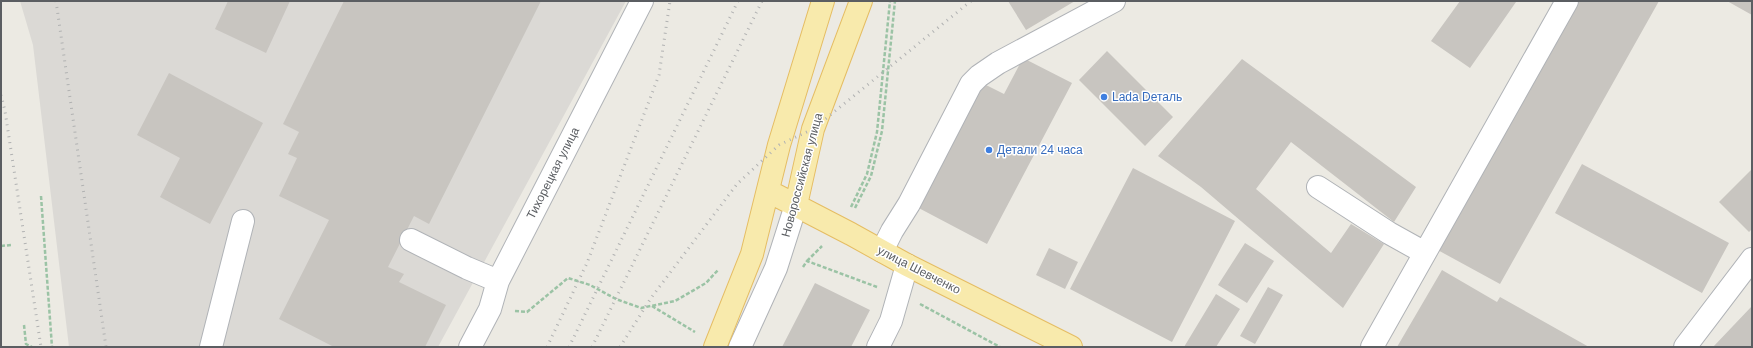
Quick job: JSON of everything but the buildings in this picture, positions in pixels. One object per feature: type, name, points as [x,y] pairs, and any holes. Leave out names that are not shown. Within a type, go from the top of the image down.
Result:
[{"type":"main road","points":[[715,347],[752,254],[785,123],[824,1]]},
{"type":"main road","name":"Новороссийская улица","points":[[796,205],[813,129],[861,1]]},
{"type":"main road","name":"улица Шевченко","points":[[768,191],[842,229],[907,266],[1071,347]]},
{"type":"street","name":"Тихорецкая улица","points":[[470,347],[490,309],[498,280],[642,1]]},
{"type":"street","points":[[882,251],[892,231],[909,204],[971,84],[998,62],[1114,1]]},
{"type":"street","points":[[1372,347],[1567,1]]},
{"type":"street","points":[[1318,187],[1389,233],[1425,253]]},
{"type":"street","name":"Новороссийская улица","points":[[740,347],[776,268],[796,205]]},
{"type":"street","points":[[211,347],[243,221]]},
{"type":"street","points":[[411,240],[467,268],[498,280]]},
{"type":"street","points":[[1686,347],[1752,259]]},
{"type":"street","points":[[878,347],[891,321],[907,266]]},
{"type":"path","points":[[842,229],[867,174],[877,132],[890,1]]},
{"type":"path","points":[[807,261],[842,229],[871,176],[882,131],[894,1]]},
{"type":"path","points":[[41,196],[52,347]]},
{"type":"path","points":[[1,246],[11,244]]},
{"type":"path","points":[[490,309],[527,312],[568,278],[590,285],[616,299],[641,308],[675,301],[706,283],[720,268]]},
{"type":"path","points":[[652,306],[696,333]]},
{"type":"path","points":[[24,324],[26,344],[32,347]]},
{"type":"shaded area","points":[[20,1],[626,1],[438,347],[69,347],[33,45]]},
{"type":"railway","points":[[56,1],[106,347]]},
{"type":"railway","points":[[547,347],[587,263],[659,75],[670,1]]},
{"type":"railway","points":[[569,347],[738,1]]},
{"type":"railway","points":[[592,347],[762,1]]},
{"type":"railway","points":[[620,347],[651,298],[737,184],[779,145],[813,129],[971,1]]},
{"type":"railway","points":[[1,95],[5,111],[41,347]]},
{"type":"place","name":"Lada Dеталь","points":[[1104,97]]},
{"type":"place","name":"Детали 24 часа","points":[[989,150]]}]
